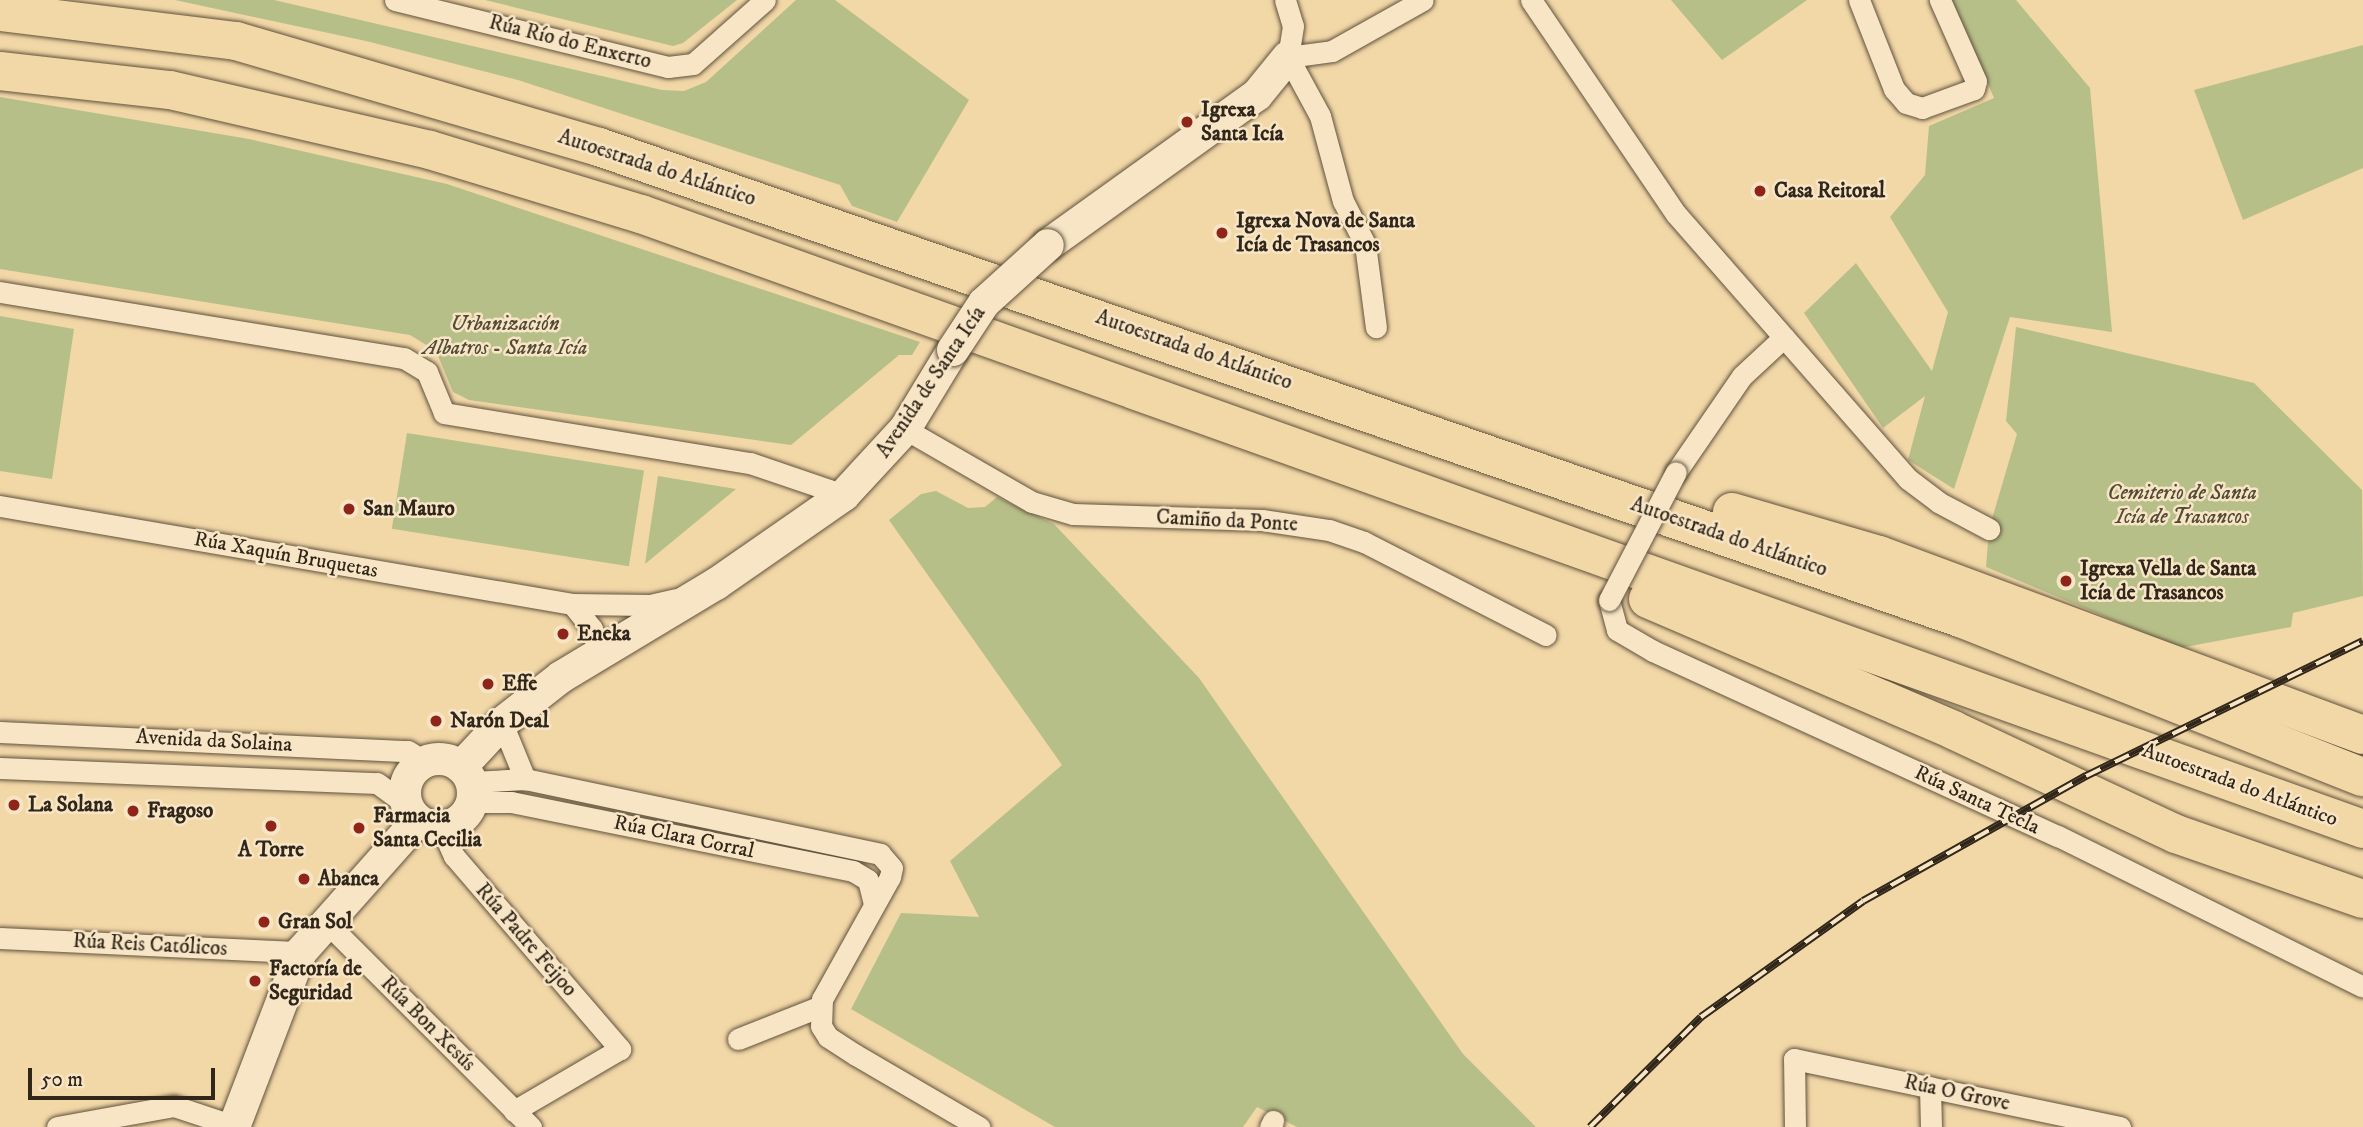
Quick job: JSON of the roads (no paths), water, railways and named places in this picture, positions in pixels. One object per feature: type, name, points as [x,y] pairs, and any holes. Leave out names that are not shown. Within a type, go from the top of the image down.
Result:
[{"type":"highway","name":"Autoestrada do Atlántico","points":[[0,12],[236,41],[599,147],[1323,394],[1963,619],[2363,777]]},
{"type":"highway","name":"Autoestrada do Atlántico","points":[[0,71],[170,90],[430,150],[641,214],[2363,829]]},
{"type":"highway","points":[[1323,394],[1879,555],[2363,735]]},
{"type":"highway","points":[[1368,474],[1953,730],[2176,834],[2363,899]]},
{"type":"street","name":"Rúa Río do Enxerto","points":[[395,0],[667,67],[693,64],[765,0]]},
{"type":"street","points":[[1285,0],[1293,26],[1288,57],[1320,116],[1343,201],[1365,244],[1376,327]]},
{"type":"street","points":[[1288,57],[1332,51],[1423,0]]},
{"type":"street","points":[[1531,0],[1676,214],[1908,479],[1938,502],[1982,526]]},
{"type":"street","points":[[1859,0],[1894,89],[1906,103],[1922,108],[1974,89],[1976,81],[1940,0]]},
{"type":"street","name":"Avenida de Santa Icía","points":[[468,784],[502,723],[599,654],[716,584],[844,495],[905,429],[984,303],[1048,245],[1257,95],[1288,57]]},
{"type":"street","points":[[0,292],[404,358],[427,372],[444,413],[750,463],[844,495]]},
{"type":"street","name":"Rúa Santa Tecla","points":[[1783,337],[1742,376],[1676,472],[1609,600],[1617,630],[1653,651],[2058,836],[2363,987]]},
{"type":"street","name":"Camiño da Ponte","points":[[905,429],[1032,502],[1073,514],[1262,520],[1329,530],[1364,542],[1546,635]]},
{"type":"street","name":"Rúa Xaquín Bruquetas","points":[[0,506],[572,604],[650,606],[716,584]]},
{"type":"street","points":[[572,604],[592,629],[599,654]]},
{"type":"street","points":[[502,723],[525,779]]},
{"type":"street","name":"Avenida da Solaina","points":[[0,732],[408,751],[425,762]]},
{"type":"street","points":[[57,1127],[174,1106],[234,1126],[300,952],[422,817],[463,818],[468,784],[443,759],[425,762],[410,775],[422,817]]},
{"type":"street","name":"Avenida da Solaina","points":[[0,768],[377,783],[422,817]]},
{"type":"street","name":"Rúa Clara Corral","points":[[468,784],[525,779],[872,851],[888,860],[891,868],[874,904],[818,1007]]},
{"type":"street","name":"Rúa Clara Corral","points":[[468,784],[511,802],[853,871],[868,880],[874,904]]},
{"type":"street","name":"Rúa Padre Feijoo","points":[[422,817],[620,1049],[514,1111]]},
{"type":"street","name":"Rúa Bon Xesús","points":[[326,922],[531,1127]]},
{"type":"street","name":"Rúa Reis Católicos","points":[[0,938],[300,952]]},
{"type":"street","points":[[738,1039],[818,1007],[828,1037],[979,1127]]},
{"type":"street","name":"Rúa O Grove","points":[[1795,1127],[1794,1059],[2084,1123],[2120,1127]]},
{"type":"street","points":[[1930,1087],[1931,1127]]},
{"type":"railway","points":[[1590,1127],[1701,1017],[1863,901],[2086,776],[2363,641]]},
{"type":"place","name":"Igrexa Santa Icía","points":[[1187,122]]},
{"type":"place","name":"Casa Reitoral","points":[[1760,191]]},
{"type":"place","name":"Igrexa Nova de Santa Icía de Trasancos","points":[[1222,233]]},
{"type":"place","name":"San Mauro","points":[[349,509]]},
{"type":"place","name":"Igrexa Vella de Santa Icía de Trasancos","points":[[2066,581]]},
{"type":"place","name":"Eneka","points":[[563,634]]},
{"type":"place","name":"Effe","points":[[488,684]]},
{"type":"place","name":"Narón Deal","points":[[436,721]]},
{"type":"place","name":"La Solana","points":[[14,805]]},
{"type":"place","name":"Fragoso","points":[[133,811]]},
{"type":"place","name":"A Torre","points":[[271,826]]},
{"type":"place","name":"Farmacia Santa Cecilia","points":[[359,828]]},
{"type":"place","name":"Abanca","points":[[304,879]]},
{"type":"place","name":"Gran Sol","points":[[264,922]]},
{"type":"place","name":"Factoría de Seguridad","points":[[255,981]]},
{"type":"park label","name":"Urbanización Albatros - Santa Icía","points":[[505,336]]},
{"type":"park label","name":"Cemiterio de Santa Icía de Trasancos","points":[[2182,505]]}]
